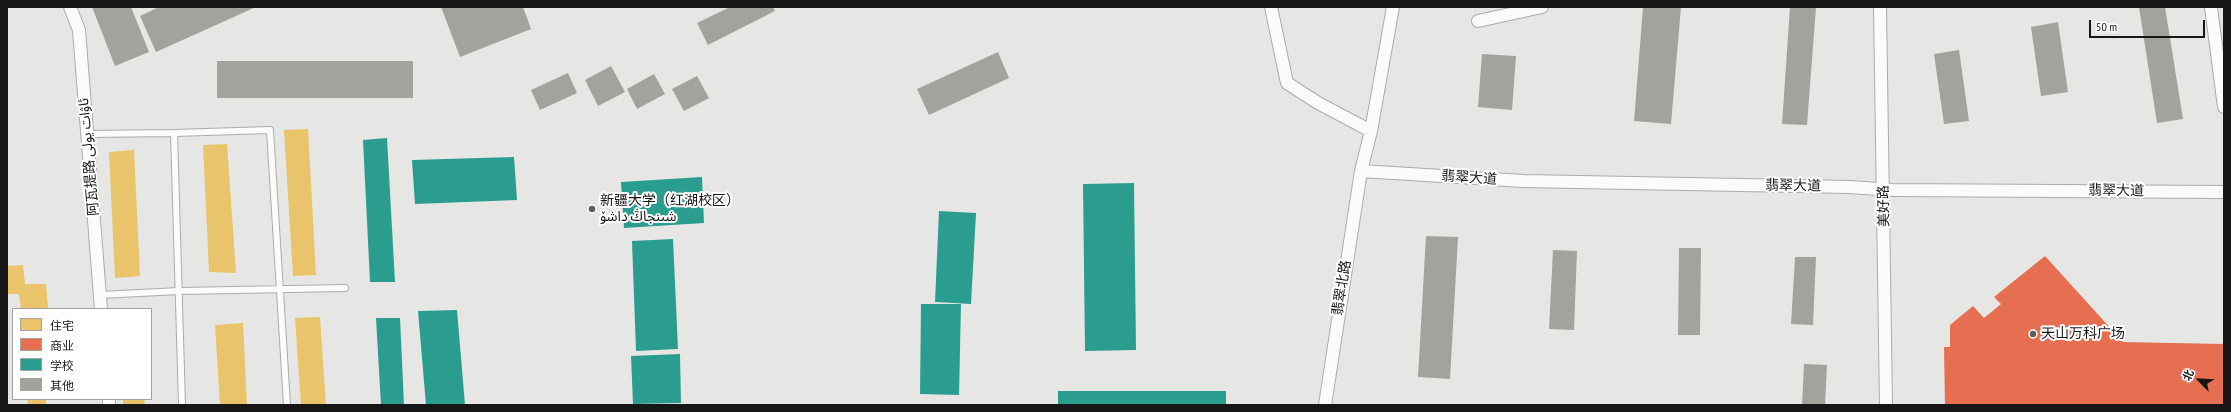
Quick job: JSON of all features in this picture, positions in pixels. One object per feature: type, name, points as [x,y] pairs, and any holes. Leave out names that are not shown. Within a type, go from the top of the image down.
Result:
[{"type":"street","name":"阿瓦提路 ئاۋات يولى","points":[[70,7],[79,30],[102,308]]},
{"type":"street","points":[[1271,7],[1287,84],[1318,103],[1371,131]]},
{"type":"street","name":"翡翠北路","points":[[1325,405],[1361,171],[1371,131],[1393,7]]},
{"type":"street","points":[[1478,21],[1542,7]]},
{"type":"street","name":"美好路","points":[[1880,7],[1884,189],[1886,405]]},
{"type":"street","points":[[2211,7],[2224,107]]},
{"type":"street","name":"翡翠大道","points":[[1361,171],[1523,182],[1850,187],[1884,189],[2224,192]]},
{"type":"lane","points":[[88,134],[270,130],[287,405]]},
{"type":"lane","points":[[174,133],[182,405]]},
{"type":"lane","points":[[100,295],[179,291],[344,288]]},
{"type":"building: 住宅","points":[[308,129],[316,275],[293,276],[284,130]]},
{"type":"building: 住宅","points":[[227,144],[236,273],[209,272],[203,145]]},
{"type":"building: 住宅","points":[[134,150],[140,276],[115,278],[109,152]]},
{"type":"building: 住宅","points":[[23,265],[25,284],[46,284],[48,308],[21,308],[19,294],[7,294],[7,266]]},
{"type":"building: 住宅","points":[[320,317],[326,405],[301,405],[295,318]]},
{"type":"building: 住宅","points":[[243,323],[247,405],[220,405],[215,325]]},
{"type":"building: 住宅","points":[[27,400],[46,400],[46,405],[28,405]]},
{"type":"building: 住宅","points":[[123,400],[144,400],[145,405],[123,405]]},
{"type":"building: 商业","name":"天山万科广场","points":[[2045,256],[2123,342],[2224,344],[2224,405],[1945,405],[1944,347],[1950,347],[1950,325],[1973,306],[1984,318],[2001,304],[1994,297]]},
{"type":"building: 学校","points":[[387,138],[395,282],[370,282],[363,140]]},
{"type":"building: 学校","points":[[514,157],[517,200],[415,204],[412,160]]},
{"type":"building: 学校","points":[[702,177],[704,223],[624,228],[621,182]]},
{"type":"building: 学校","points":[[1134,183],[1136,350],[1085,351],[1083,184]]},
{"type":"building: 学校","points":[[939,211],[976,213],[971,304],[935,302]]},
{"type":"building: 学校","points":[[673,239],[678,349],[636,351],[632,241]]},
{"type":"building: 学校","points":[[921,304],[961,304],[959,395],[920,394]]},
{"type":"building: 学校","points":[[457,310],[465,405],[426,405],[418,311]]},
{"type":"building: 学校","points":[[376,318],[400,318],[404,405],[381,405]]},
{"type":"building: 学校","points":[[680,354],[681,403],[633,404],[631,356]]},
{"type":"building: 学校","points":[[1058,391],[1226,391],[1226,405],[1058,405]]},
{"type":"building: 其他","points":[[92,7],[131,7],[149,52],[115,66]]},
{"type":"building: 其他","points":[[159,7],[256,7],[156,52],[140,16]]},
{"type":"building: 其他","points":[[441,7],[523,7],[531,29],[460,57]]},
{"type":"building: 其他","points":[[730,7],[773,7],[775,11],[708,45],[697,23]]},
{"type":"building: 其他","points":[[1643,7],[1681,7],[1671,124],[1634,121]]},
{"type":"building: 其他","points":[[1790,7],[1816,7],[1807,125],[1782,124]]},
{"type":"building: 其他","points":[[2139,7],[2165,7],[2183,119],[2157,123]]},
{"type":"building: 其他","points":[[2058,22],[2068,92],[2041,96],[2031,27]]},
{"type":"building: 其他","points":[[1959,50],[1969,121],[1944,124],[1934,54]]},
{"type":"building: 其他","points":[[998,52],[1009,78],[929,115],[917,89]]},
{"type":"building: 其他","points":[[1482,54],[1516,56],[1512,110],[1478,107]]},
{"type":"building: 其他","points":[[217,61],[413,61],[413,98],[217,98]]},
{"type":"building: 其他","points":[[611,66],[625,92],[598,106],[585,80]]},
{"type":"building: 其他","points":[[568,73],[577,93],[540,110],[531,90]]},
{"type":"building: 其他","points":[[654,74],[665,94],[637,109],[627,89]]},
{"type":"building: 其他","points":[[697,76],[709,98],[684,111],[672,89]]},
{"type":"building: 其他","points":[[1426,236],[1458,237],[1450,379],[1418,377]]},
{"type":"building: 其他","points":[[1679,248],[1701,248],[1700,335],[1678,335]]},
{"type":"building: 其他","points":[[1553,250],[1577,251],[1574,330],[1549,329]]},
{"type":"building: 其他","points":[[1795,257],[1816,257],[1813,325],[1791,324]]},
{"type":"building: 其他","points":[[1804,364],[1827,365],[1825,405],[1802,405]]},
{"type":"place","name":"新疆大学（红湖校区） شىنجاڭ داشۆ","points":[[592,209]]},
{"type":"place","name":"天山万科广场","points":[[2033,334]]}]
